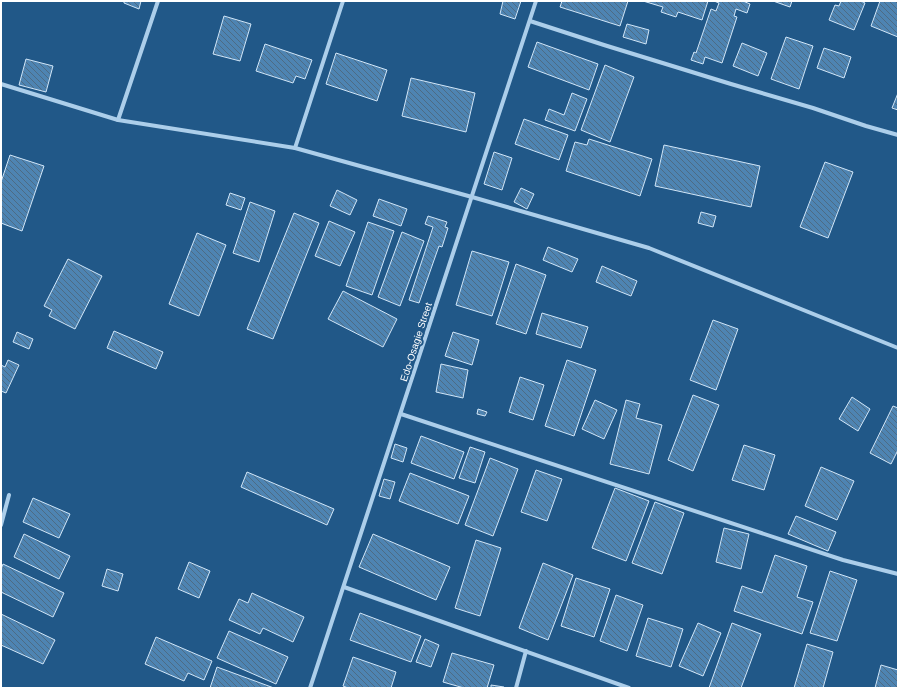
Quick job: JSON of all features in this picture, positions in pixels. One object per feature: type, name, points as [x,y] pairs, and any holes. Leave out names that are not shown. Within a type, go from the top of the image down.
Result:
[{"type":"street","points":[[118,120],[158,1]]},
{"type":"street","points":[[295,148],[343,1]]},
{"type":"street","name":"Edo-Osagie Street","points":[[310,688],[536,1]]},
{"type":"street","points":[[530,21],[898,135]]},
{"type":"street","points":[[1,84],[118,120],[295,148],[649,248],[898,348]]},
{"type":"street","points":[[401,414],[843,560],[898,574]]},
{"type":"street","points":[[1,525],[9,495]]},
{"type":"street","points":[[344,587],[629,688]]},
{"type":"street","points":[[516,688],[526,651]]},
{"type":"building","points":[[124,1],[141,1],[139,9],[124,3]]},
{"type":"building","points":[[503,1],[521,1],[515,19],[500,14]]},
{"type":"building","points":[[562,1],[628,1],[620,26],[560,7]]},
{"type":"building","points":[[643,1],[708,1],[702,20],[678,12],[676,17],[661,12],[663,7]]},
{"type":"building","points":[[714,1],[743,1],[750,4],[747,13],[736,9],[734,16],[737,17],[722,63],[705,57],[703,64],[691,60],[694,52],[696,53],[711,9],[716,11],[719,3]]},
{"type":"building","points":[[773,1],[792,1],[790,7]]},
{"type":"building","points":[[841,1],[861,1],[865,3],[854,30],[829,20],[835,5],[839,6]]},
{"type":"building","points":[[880,1],[898,1],[898,37],[871,26]]},
{"type":"building","points":[[224,16],[251,24],[240,61],[213,54]]},
{"type":"building","points":[[627,24],[649,30],[646,44],[623,37]]},
{"type":"building","points":[[786,37],[813,46],[799,89],[771,79]]},
{"type":"building","points":[[537,42],[598,64],[589,90],[528,67]]},
{"type":"building","points":[[742,43],[767,53],[758,76],[733,66]]},
{"type":"building","points":[[265,44],[312,60],[305,79],[296,76],[293,83],[256,71]]},
{"type":"building","points":[[824,48],[851,57],[844,78],[817,68]]},
{"type":"building","points":[[336,53],[387,70],[377,101],[326,84]]},
{"type":"building","points":[[26,59],[53,66],[46,92],[19,85]]},
{"type":"building","points":[[605,65],[634,77],[610,142],[581,130]]},
{"type":"building","points":[[411,78],[475,93],[466,132],[402,116]]},
{"type":"building","points":[[572,93],[587,99],[575,131],[545,120],[549,109],[564,115]]},
{"type":"building","points":[[898,93],[898,110],[892,108]]},
{"type":"building","points":[[524,119],[568,135],[559,160],[515,144]]},
{"type":"building","points":[[589,139],[652,159],[640,196],[566,171],[575,142],[587,145]]},
{"type":"building","points":[[664,145],[760,166],[751,207],[655,186]]},
{"type":"building","points":[[494,152],[512,158],[502,190],[484,184]]},
{"type":"building","points":[[10,155],[44,166],[22,231],[1,223],[1,182]]},
{"type":"building","points":[[825,162],[853,172],[828,238],[800,227]]},
{"type":"building","points":[[521,188],[534,194],[527,209],[514,202]]},
{"type":"building","points":[[337,190],[357,200],[350,215],[330,206]]},
{"type":"building","points":[[230,193],[245,198],[241,210],[226,205]]},
{"type":"building","points":[[379,199],[407,209],[401,226],[373,216]]},
{"type":"building","points":[[250,202],[275,211],[259,262],[233,253]]},
{"type":"building","points":[[701,212],[716,216],[713,227],[698,223]]},
{"type":"building","points":[[294,213],[319,223],[273,339],[247,329]]},
{"type":"building","points":[[428,216],[447,222],[445,227],[448,228],[442,247],[439,246],[419,303],[409,300],[433,227],[425,224]]},
{"type":"building","points":[[329,221],[355,232],[340,266],[315,256]]},
{"type":"building","points":[[368,222],[394,231],[372,295],[346,286]]},
{"type":"building","points":[[402,232],[424,241],[400,306],[378,297]]},
{"type":"building","points":[[197,233],[226,245],[199,316],[169,304]]},
{"type":"building","points":[[548,247],[578,259],[572,272],[543,260]]},
{"type":"building","points":[[472,251],[509,262],[492,316],[456,305]]},
{"type":"building","points":[[68,259],[102,276],[75,329],[49,316],[52,310],[44,306]]},
{"type":"building","points":[[516,264],[546,275],[526,334],[496,324]]},
{"type":"building","points":[[602,266],[637,281],[631,296],[596,282]]},
{"type":"building","points":[[343,291],[397,319],[383,347],[328,319]]},
{"type":"building","points":[[542,313],[588,327],[581,348],[536,334]]},
{"type":"building","points":[[713,320],[738,329],[716,390],[690,380]]},
{"type":"building","points":[[114,331],[163,352],[156,369],[107,348]]},
{"type":"building","points":[[17,332],[33,339],[29,349],[13,342]]},
{"type":"building","points":[[453,332],[479,340],[472,365],[445,356]]},
{"type":"building","points":[[8,360],[19,365],[6,393],[1,391],[1,365],[5,367]]},
{"type":"building","points":[[567,360],[596,370],[574,436],[545,426]]},
{"type":"building","points":[[441,364],[468,370],[463,398],[436,392]]},
{"type":"building","points":[[520,377],[544,385],[533,420],[509,412]]},
{"type":"building","points":[[693,395],[719,405],[693,471],[668,460]]},
{"type":"building","points":[[852,397],[870,409],[858,431],[839,419]]},
{"type":"building","points":[[595,400],[617,410],[604,439],[582,429]]},
{"type":"building","points":[[626,400],[640,404],[636,418],[662,425],[649,474],[610,464]]},
{"type":"building","points":[[893,406],[898,408],[898,450],[891,464],[870,453]]},
{"type":"building","points":[[478,409],[487,412],[485,416],[477,414]]},
{"type":"building","points":[[421,436],[464,452],[454,479],[411,463]]},
{"type":"building","points":[[395,444],[407,448],[403,462],[391,458]]},
{"type":"building","points":[[744,445],[775,455],[764,490],[732,480]]},
{"type":"building","points":[[470,447],[485,452],[475,483],[459,478]]},
{"type":"building","points":[[490,458],[518,469],[493,536],[465,525]]},
{"type":"building","points":[[821,467],[854,481],[837,520],[805,506]]},
{"type":"building","points":[[536,470],[562,479],[547,521],[521,512]]},
{"type":"building","points":[[247,472],[334,509],[327,525],[241,487]]},
{"type":"building","points":[[410,473],[469,496],[458,524],[399,501]]},
{"type":"building","points":[[384,479],[395,482],[390,499],[379,496]]},
{"type":"building","points":[[615,488],[649,501],[626,561],[592,548]]},
{"type":"building","points":[[33,498],[70,514],[59,538],[23,522]]},
{"type":"building","points":[[655,502],[684,513],[662,574],[632,563]]},
{"type":"building","points":[[796,516],[836,532],[828,551],[788,534]]},
{"type":"building","points":[[724,528],[749,534],[741,569],[716,562]]},
{"type":"building","points":[[24,534],[70,556],[59,579],[14,557]]},
{"type":"building","points":[[373,534],[450,567],[436,600],[359,567]]},
{"type":"building","points":[[476,540],[501,548],[480,616],[455,608]]},
{"type":"building","points":[[775,555],[807,566],[797,597],[813,602],[802,634],[734,611],[742,586],[762,593]]},
{"type":"building","points":[[189,562],[210,571],[199,598],[178,589]]},
{"type":"building","points":[[543,563],[573,575],[548,640],[519,628]]},
{"type":"building","points":[[3,564],[64,593],[53,617],[1,592],[1,569]]},
{"type":"building","points":[[107,569],[123,574],[118,591],[102,586]]},
{"type":"building","points":[[830,571],[857,580],[837,641],[810,633]]},
{"type":"building","points":[[576,578],[610,589],[594,637],[561,626]]},
{"type":"building","points":[[252,593],[304,617],[293,642],[263,628],[260,634],[229,620],[239,599],[248,603]]},
{"type":"building","points":[[616,595],[643,605],[627,651],[600,641]]},
{"type":"building","points":[[360,613],[421,636],[411,662],[350,640]]},
{"type":"building","points":[[1,614],[55,640],[43,664],[1,645]]},
{"type":"building","points":[[648,618],[683,629],[671,667],[636,656]]},
{"type":"building","points":[[698,623],[721,633],[703,676],[679,666]]},
{"type":"building","points":[[732,623],[761,634],[741,688],[709,688]]},
{"type":"building","points":[[229,631],[288,657],[276,684],[217,658]]},
{"type":"building","points":[[156,637],[212,661],[204,680],[188,673],[184,681],[145,664]]},
{"type":"building","points":[[425,639],[439,645],[431,667],[416,662]]},
{"type":"building","points":[[807,644],[833,652],[823,688],[794,688]]},
{"type":"building","points":[[452,653],[494,665],[487,688],[464,688],[443,682]]},
{"type":"building","points":[[353,657],[396,672],[391,688],[348,688],[343,686]]},
{"type":"building","points":[[881,665],[898,670],[898,688],[875,688]]},
{"type":"building","points":[[217,667],[274,688],[210,688]]},
{"type":"building","points":[[491,685],[504,687],[504,688],[491,688]]}]
